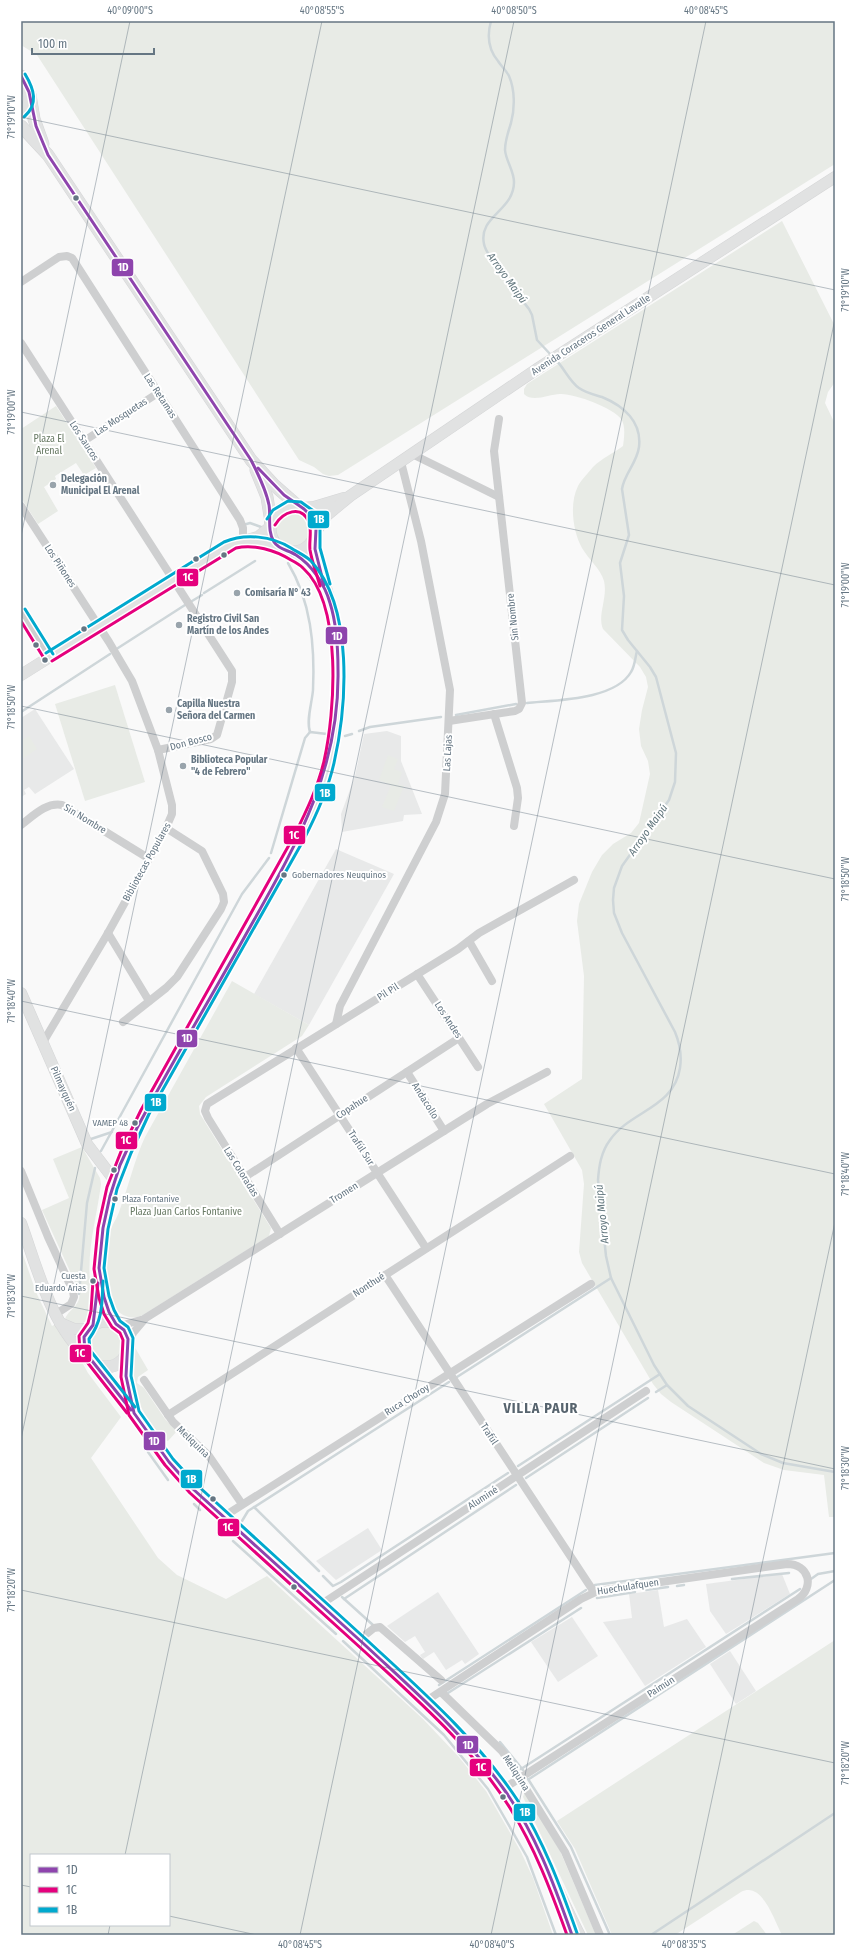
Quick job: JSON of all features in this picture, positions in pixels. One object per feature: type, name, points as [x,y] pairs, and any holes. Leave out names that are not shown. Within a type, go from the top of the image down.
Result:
[{"type":"main road","points":[[21,76],[30,95],[36,126],[48,155]]},
{"type":"main road","points":[[21,113],[28,105],[30,95]]},
{"type":"main road","points":[[21,126],[48,155],[251,460],[274,486],[314,519],[317,558],[327,596],[337,648],[339,700],[333,746],[317,798],[285,864],[137,1128],[115,1180],[104,1220],[96,1312],[91,1327],[83,1342],[85,1352],[134,1413],[175,1470],[223,1517],[426,1701],[466,1742],[503,1789],[533,1837],[561,1900],[579,1935]]},
{"type":"main road","points":[[251,460],[266,498],[274,541],[306,564],[327,596]]},
{"type":"main road","points":[[271,525],[276,514],[284,508],[301,508]]},
{"type":"main road","points":[[285,550],[304,549],[315,536]]},
{"type":"main road","points":[[99,1268],[106,1304],[118,1325],[127,1334],[127,1384],[134,1413]]},
{"type":"main road","points":[[91,1327],[102,1322],[118,1325]]},
{"type":"main road","points":[[92,1362],[103,1367],[113,1366],[121,1361],[128,1348]]},
{"type":"main road","points":[[561,1900],[572,1935]]},
{"type":"street","name":"Avenida Coraceros General Lavalle","points":[[315,536],[324,518],[350,496],[546,363],[835,177]]},
{"type":"street","name":"Las Retamas","points":[[21,282],[59,257],[67,256],[73,260],[242,522],[242,541]]},
{"type":"street","name":"Los Saucos","points":[[21,343],[174,580]]},
{"type":"street","name":"Las Mosquetas","points":[[84,441],[158,393]]},
{"type":"street","name":"Sin Nombre","points":[[449,721],[517,710],[522,703],[494,446],[499,419]]},
{"type":"street","points":[[412,454],[499,497]]},
{"type":"street","name":"Las Lajas","points":[[336,1024],[340,1006],[441,811],[446,788],[449,684],[421,541],[401,462]]},
{"type":"street","name":"Avenida Coraceros General Lavalle","points":[[301,508],[318,506],[350,496]]},
{"type":"street","name":"Los Piñones","points":[[21,506],[98,626]]},
{"type":"street","points":[[21,675],[227,546],[258,537],[271,525]]},
{"type":"street","points":[[242,541],[285,550]]},
{"type":"street","name":"Don Bosco","points":[[158,750],[215,737],[220,728],[233,679],[230,667],[174,580]]},
{"type":"street","points":[[21,612],[49,657]]},
{"type":"street","points":[[21,629],[28,624]]},
{"type":"street","name":"Bibliotecas Populares","points":[[42,1044],[108,933],[148,858],[166,828],[172,809],[158,750],[127,672],[98,626]]},
{"type":"street","points":[[494,714],[517,788],[518,798],[514,826]]},
{"type":"street","name":"Sin Nombre","points":[[21,825],[46,806],[53,804],[62,805],[148,858]]},
{"type":"street","points":[[123,1022],[172,983],[182,971],[224,902],[223,894],[202,851],[166,828]]},
{"type":"street","name":"Pil Pil","points":[[205,1108],[209,1102],[417,974],[479,933],[574,880]]},
{"type":"street","points":[[108,933],[149,1001]]},
{"type":"street","points":[[469,941],[492,982]]},
{"type":"street","name":"Los Andes","points":[[417,974],[478,1067]]},
{"type":"street","name":"Pilmayquén","points":[[21,993],[42,1044],[89,1148],[115,1180]]},
{"type":"street","name":"Copahue","points":[[245,1177],[459,1038]]},
{"type":"street","name":"Trafúl Sur","points":[[296,1048],[426,1248]]},
{"type":"street","name":"Andacollo","points":[[407,1072],[444,1131]]},
{"type":"street","name":"Tromen","points":[[118,1325],[144,1319],[500,1096],[547,1072]]},
{"type":"street","name":"Las Coloradas","points":[[205,1108],[208,1118],[280,1234]]},
{"type":"street","name":"Nonthué","points":[[168,1415],[570,1156]]},
{"type":"street","points":[[21,1171],[74,1293],[71,1304],[58,1318]]},
{"type":"street","points":[[21,1223],[58,1318],[73,1345],[92,1362]]},
{"type":"street","name":"Trafúl","points":[[385,1275],[594,1592]]},
{"type":"street","name":"Ruca Choroy","points":[[223,1517],[591,1284]]},
{"type":"street","points":[[58,1318],[74,1330],[91,1327]]},
{"type":"street","name":"Tromen","points":[[128,1348],[134,1333],[144,1319]]},
{"type":"street","name":"Meliquina","points":[[144,1380],[168,1415],[209,1456],[242,1504]]},
{"type":"street","name":"Aluminé","points":[[320,1605],[646,1392]]},
{"type":"street","name":"Huechulafquen","points":[[426,1701],[581,1599],[594,1592],[606,1589],[787,1564],[800,1567],[807,1577]]},
{"type":"street","name":"Paimún","points":[[503,1789],[798,1599],[806,1590],[807,1577]]},
{"type":"street","points":[[359,1640],[376,1627],[381,1627],[440,1680]]},
{"type":"street","name":"Meliquina","points":[[441,1692],[502,1751],[520,1778],[565,1852],[600,1935]]},
{"type":"shaded area","points":[[35,709],[74,769],[35,794],[29,787],[24,790],[26,794],[21,797],[21,718]]},
{"type":"shaded area","points":[[387,731],[401,736],[401,761],[422,814],[404,815],[403,821],[342,832],[341,814],[355,776],[364,734]]},
{"type":"shaded area","points":[[336,849],[394,874],[309,1025],[254,994]]},
{"type":"shaded area","points":[[368,1528],[382,1550],[336,1580],[316,1561]]},
{"type":"shaded area","points":[[782,1574],[790,1594],[726,1634],[710,1611],[706,1584]]},
{"type":"shaded area","points":[[658,1590],[664,1627],[687,1619],[706,1647],[645,1686],[603,1622],[632,1618],[629,1594]]},
{"type":"shaded area","points":[[438,1592],[479,1654],[465,1664],[462,1660],[446,1670],[434,1652],[423,1659],[420,1655],[425,1652],[415,1636],[405,1642],[387,1626]]},
{"type":"shaded area","points":[[572,1617],[598,1656],[558,1682],[531,1642]]},
{"type":"shaded area","points":[[730,1651],[756,1691],[736,1704],[710,1664]]},
{"type":"green space","points":[[21,21],[835,21],[835,164],[338,475],[329,476],[299,460],[37,55],[21,45]]},
{"type":"green space","points":[[782,221],[835,326],[835,382],[828,392],[825,403],[835,424],[835,1517],[829,1517],[824,1475],[784,1470],[764,1463],[671,1402],[661,1394],[653,1384],[582,1263],[579,1252],[584,1184],[582,1170],[544,1104],[582,1079],[584,976],[577,921],[579,904],[592,872],[602,855],[613,844],[631,833],[639,823],[650,774],[648,761],[641,746],[639,729],[648,687],[646,677],[640,667],[603,629],[601,618],[605,594],[604,581],[600,572],[582,548],[576,534],[573,518],[575,493],[581,481],[593,467],[623,446],[623,422],[610,410],[593,402],[566,394],[532,398],[524,394],[524,389],[527,384]]},
{"type":"green space","name":"Plaza El Arenal","points":[[56,406],[96,468],[84,475],[76,463],[55,476],[56,479],[44,487],[58,511],[38,524],[21,498],[21,429]]},
{"type":"green space","points":[[290,512],[296,512],[300,513],[307,519],[310,529],[309,536],[303,543],[296,546],[290,546],[286,545],[279,539],[276,532],[276,526],[277,522],[283,515]]},
{"type":"green space","points":[[115,685],[145,782],[85,801],[55,704]]},
{"type":"green space","points":[[29,736],[37,749],[21,760],[21,741]]},
{"type":"green space","points":[[388,755],[398,759],[394,769],[402,772],[398,784],[404,786],[394,811],[382,807],[391,785],[379,780]]},
{"type":"green space","name":"Plaza Juan Carlos Fontanive","points":[[232,981],[309,1025],[302,1036],[206,1097],[199,1106],[200,1114],[271,1228],[269,1236],[143,1315],[128,1317],[120,1313],[114,1307],[107,1287],[106,1263],[110,1232],[119,1212],[145,1137]]},
{"type":"green space","points":[[82,1147],[100,1178],[101,1184],[90,1256],[89,1269],[92,1300],[91,1309],[86,1321],[80,1324],[74,1324],[65,1319],[79,1300],[79,1291],[42,1210],[69,1198],[53,1159]]},
{"type":"green space","points":[[21,1249],[36,1292],[52,1326],[60,1322],[88,1373],[121,1417],[91,1458],[158,1558],[177,1575],[226,1599],[267,1576],[423,1719],[458,1756],[486,1791],[521,1852],[533,1878],[553,1935],[21,1935]]},
{"type":"green space","points":[[103,1327],[109,1327],[113,1328],[120,1334],[123,1344],[122,1351],[116,1358],[109,1361],[103,1361],[99,1360],[92,1354],[89,1347],[89,1341],[90,1337],[96,1330]]},
{"type":"green space","points":[[133,1344],[148,1370],[138,1377],[137,1383],[144,1388],[165,1419],[177,1431],[168,1441],[162,1439],[140,1405],[136,1395],[132,1374]]},
{"type":"green space","points":[[835,1640],[835,1935],[782,1935],[771,1912],[761,1897],[755,1892],[748,1890],[741,1892],[675,1935],[612,1935],[575,1849],[557,1821]]},
{"type":"green space","points":[[524,1794],[526,1794],[560,1851],[596,1935],[588,1935],[523,1797]]},
{"type":"green space","points":[[754,1921],[758,1923],[767,1935],[732,1935]]},
{"type":"waterway","name":"Arroyo Maipú","points":[[491,21],[489,31],[490,47],[509,76],[514,99],[511,123],[505,150],[513,174],[514,182],[512,192],[508,200],[486,227],[484,244],[496,267],[529,309],[532,315],[537,340],[551,355]]},
{"type":"waterway","name":"Arroyo Maipú","points":[[556,360],[570,379],[579,388],[617,405],[630,416],[638,430],[638,453],[625,478],[622,489],[629,535],[620,563],[624,596],[622,630],[656,677],[676,753],[675,782],[669,800],[622,866],[614,888],[614,913],[622,933],[675,1032],[681,1059],[676,1081],[669,1092],[660,1101],[619,1130],[610,1140],[603,1154],[598,1180],[606,1256],[611,1278],[654,1365],[667,1385],[688,1406],[761,1454],[783,1463],[835,1472]]},
{"type":"waterway","points":[[243,525],[250,523],[261,527]]},
{"type":"waterway","points":[[204,593],[255,561]]},
{"type":"waterway","points":[[288,563],[302,593],[310,624],[313,657],[313,690],[309,717],[310,732]]},
{"type":"waterway","points":[[192,601],[202,595]]},
{"type":"waterway","points":[[118,648],[185,605]]},
{"type":"waterway","points":[[527,703],[584,697],[612,688],[623,681],[631,672],[637,651]]},
{"type":"waterway","points":[[21,712],[110,654]]},
{"type":"waterway","points":[[456,715],[516,704]]},
{"type":"waterway","points":[[359,731],[370,727],[441,717]]},
{"type":"waterway","points":[[271,853],[305,738],[310,732],[327,734]]},
{"type":"waterway","points":[[345,736],[352,734]]},
{"type":"waterway","points":[[101,1151],[242,894],[269,858]]},
{"type":"waterway","points":[[88,1140],[112,1132]]},
{"type":"waterway","points":[[79,1294],[87,1203],[95,1168]]},
{"type":"waterway","points":[[457,1377],[611,1278]]},
{"type":"waterway","points":[[518,1466],[660,1374]]},
{"type":"waterway","points":[[242,1521],[248,1511],[449,1382]]},
{"type":"waterway","points":[[656,1392],[667,1385]]},
{"type":"waterway","points":[[526,1478],[648,1398]]},
{"type":"waterway","points":[[148,1452],[168,1480]]},
{"type":"waterway","points":[[323,1576],[333,1586],[341,1582],[508,1473]]},
{"type":"waterway","points":[[344,1599],[516,1485]]},
{"type":"waterway","points":[[194,1504],[200,1510]]},
{"type":"waterway","points":[[254,1507],[319,1571]]},
{"type":"waterway","points":[[233,1541],[336,1634]]},
{"type":"waterway","points":[[595,1585],[835,1553]]},
{"type":"waterway","points":[[811,1579],[818,1574],[835,1571]]},
{"type":"waterway","points":[[732,1579],[789,1573]]},
{"type":"waterway","points":[[529,1779],[835,1580]]},
{"type":"waterway","points":[[677,1586],[684,1585]]},
{"type":"waterway","points":[[646,1590],[668,1587]]},
{"type":"waterway","points":[[521,1769],[800,1589]]},
{"type":"waterway","points":[[439,1685],[586,1590]]},
{"type":"waterway","points":[[597,1598],[635,1592]]},
{"type":"waterway","points":[[342,1597],[373,1625]]},
{"type":"waterway","points":[[448,1693],[581,1608]]},
{"type":"waterway","points":[[343,1641],[444,1735],[488,1789],[527,1857],[556,1935]]},
{"type":"waterway","points":[[500,1742],[523,1770]]},
{"type":"waterway","points":[[528,1779],[571,1847],[610,1935]]},
{"type":"waterway","points":[[651,1935],[835,1813]]},
{"type":"transit line","name":"1B","points":[[24,117],[32,107],[34,96],[31,85],[25,74]]},
{"type":"transit line","name":"1D","points":[[21,76],[29,92],[36,126],[48,155],[251,460],[262,482],[268,499],[272,538],[276,545],[302,559],[317,576],[328,596],[337,636],[338,670],[336,709],[331,745],[321,780],[308,814],[294,847],[277,879],[137,1128],[120,1165],[110,1196],[103,1228],[99,1268],[104,1297],[109,1312],[116,1324],[124,1330],[128,1339],[126,1376],[134,1413],[169,1462],[193,1489],[419,1696],[455,1731],[488,1768],[525,1822],[551,1878],[572,1935]]},
{"type":"transit line","name":"1D","points":[[258,468],[284,495],[304,509],[313,518],[316,529],[315,549],[324,585]]},
{"type":"transit line","name":"1B","points":[[267,519],[273,510],[288,501],[301,502],[315,512],[320,522],[320,548],[330,584]]},
{"type":"transit line","name":"1C","points":[[275,525],[278,520],[292,512],[301,513],[306,516],[310,525],[311,555],[320,586]]},
{"type":"transit line","name":"1B","points":[[46,653],[224,542],[241,537],[267,538],[284,544],[309,559],[325,581],[335,604],[341,630],[344,658],[344,686],[339,740],[328,783],[321,803],[303,841],[149,1114],[131,1153],[117,1189],[108,1229],[104,1268],[109,1296],[120,1321],[128,1327],[133,1338],[131,1376],[139,1411],[173,1459],[197,1485],[429,1698],[485,1757],[518,1801],[536,1833],[558,1882],[577,1933]]},
{"type":"transit line","name":"1C","points":[[52,661],[236,548],[257,547],[278,553],[302,567],[316,585],[325,607],[330,632],[333,660],[333,688],[328,740],[321,771],[311,799],[294,836],[141,1110],[122,1149],[107,1187],[98,1228],[94,1269],[99,1298],[104,1314],[112,1327],[120,1333],[123,1340],[121,1377],[129,1415],[165,1465],[190,1493],[404,1687],[443,1725],[479,1765],[495,1786],[519,1823],[549,1886],[567,1935]]},
{"type":"transit line","name":"1B","points":[[25,609],[53,654]]},
{"type":"transit line","name":"1C","points":[[21,621],[45,660]]},
{"type":"transit line","name":"1C","points":[[93,1281],[91,1311],[88,1323],[79,1336],[80,1353],[127,1413]]},
{"type":"transit line","name":"1B","points":[[103,1281],[101,1311],[97,1325],[89,1339],[90,1350],[135,1407]]},
{"type":"transit line","name":"1D","points":[[98,1283],[93,1325],[84,1337],[85,1352],[131,1410]]},
{"type":"place","name":"Delegación Municipal El Arenal","points":[[53,485]]},
{"type":"place","name":"Comisaría N° 43","points":[[237,593]]},
{"type":"place","name":"Registro Civil San Martín de los Andes","points":[[179,625]]},
{"type":"place","name":"Capilla Nuestra Señora del Carmen","points":[[169,710]]},
{"type":"place","name":"Biblioteca Popular \"4 de Febrero\"","points":[[183,766]]},
{"type":"place","name":"Gobernadores Neuquinos","points":[[284,875]]},
{"type":"place","name":"VAMEP 48","points":[[135,1123]]},
{"type":"place","name":"Plaza Fontanive","points":[[115,1199]]},
{"type":"place","name":"Cuesta Eduardo Arias","points":[[93,1281]]},
{"type":"district","name":"VILLA PAUR","points":[[541,1408]]}]
